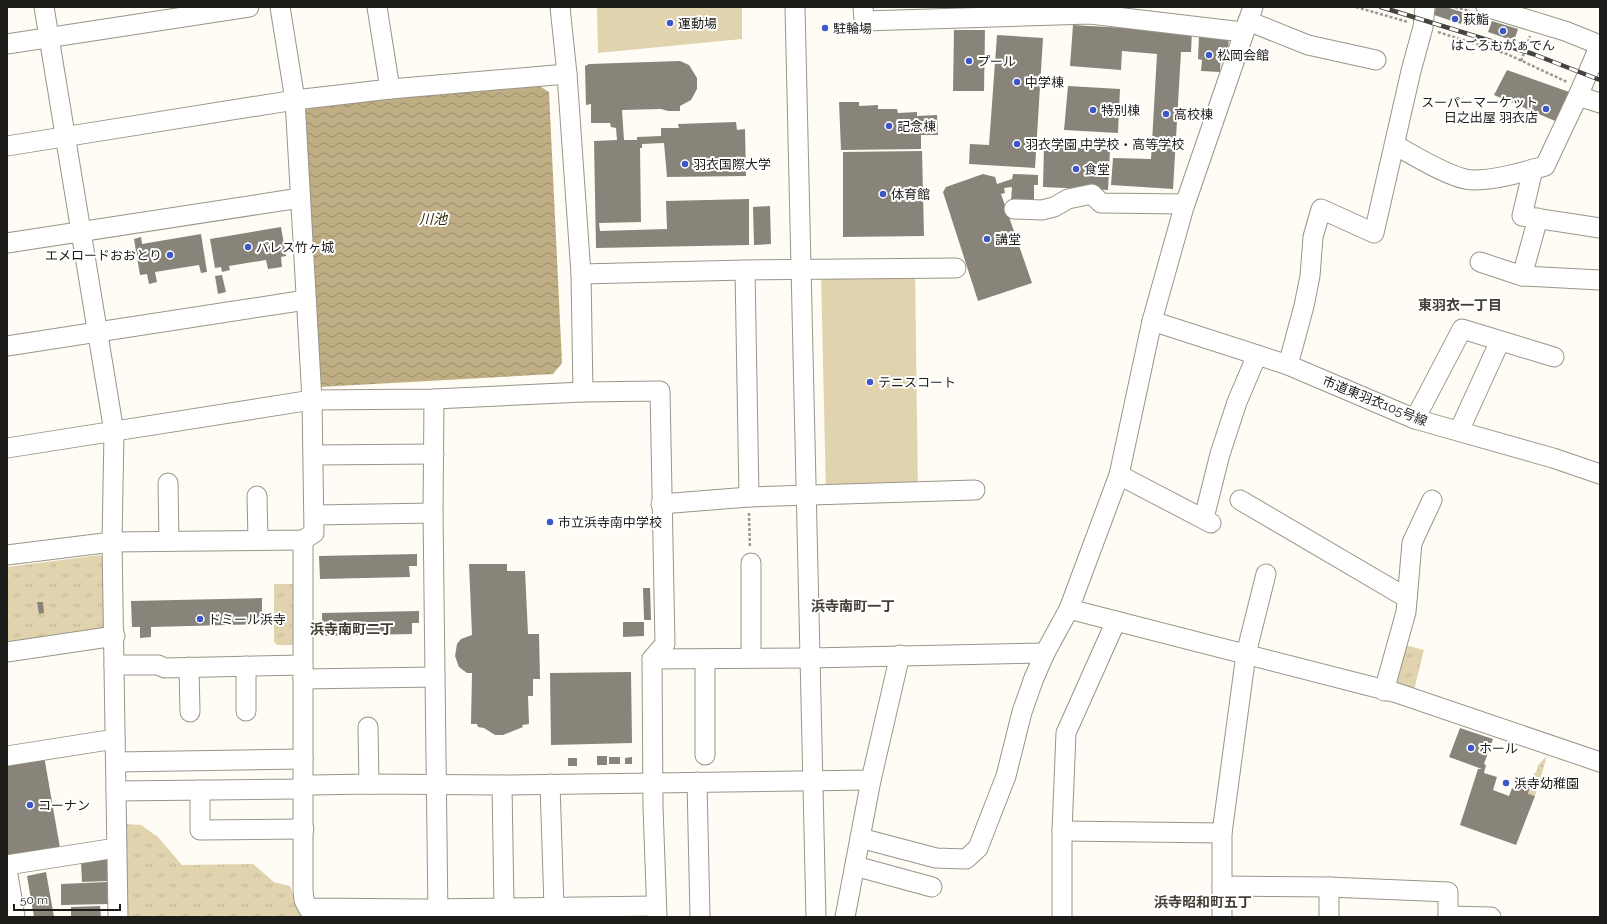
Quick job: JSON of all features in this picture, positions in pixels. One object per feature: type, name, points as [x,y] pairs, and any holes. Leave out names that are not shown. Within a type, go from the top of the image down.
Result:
[{"type":"street","points":[[44,7],[114,432],[112,542],[118,917]]},
{"type":"street","points":[[7,44],[249,7]]},
{"type":"street","points":[[7,555],[112,542],[303,540],[314,534],[315,514],[312,400],[295,100],[280,7]]},
{"type":"street","points":[[377,7],[390,90]]},
{"type":"street","points":[[560,7],[567,74],[581,274],[583,392]]},
{"type":"street","points":[[795,7],[816,917]]},
{"type":"street","points":[[863,7],[864,21],[921,13],[1090,14],[1248,20],[1308,44],[1376,60]]},
{"type":"street","points":[[1288,365],[1304,306],[1310,276],[1313,237],[1321,209],[1374,233],[1411,71],[1423,27],[1425,7]]},
{"type":"street","points":[[1395,145],[1441,170],[1472,180],[1545,166],[1600,45],[1565,31],[1486,7]]},
{"type":"street","points":[[860,838],[936,858],[966,859],[978,848],[1006,776],[1022,712],[1045,653],[1069,609],[1119,475],[1152,321],[1185,204],[1248,20]]},
{"type":"street","points":[[7,146],[295,100],[567,74]]},
{"type":"street","points":[[1578,96],[1600,103]]},
{"type":"street","points":[[1534,169],[1522,216],[1600,228]]},
{"type":"street","points":[[1014,209],[1042,210],[1054,207],[1068,199],[1092,194],[1101,202],[1185,204]]},
{"type":"street","points":[[7,243],[300,198]]},
{"type":"street","points":[[1522,276],[1538,218]]},
{"type":"street","points":[[1480,262],[1522,276],[1600,280]]},
{"type":"street","points":[[581,274],[802,269],[956,268]]},
{"type":"street","points":[[744,270],[749,497]]},
{"type":"street","points":[[7,346],[306,300]]},
{"type":"street","name":"市道東羽衣105号線","points":[[1152,321],[1288,365],[1415,419],[1459,430],[1600,474]]},
{"type":"street","points":[[1415,419],[1462,329],[1554,357]]},
{"type":"street","points":[[1459,430],[1500,341]]},
{"type":"street","points":[[1119,475],[1208,521],[1220,454],[1232,417],[1258,355]]},
{"type":"street","points":[[7,448],[312,400],[434,399],[583,392],[660,392],[661,504],[665,644],[652,659],[653,807],[656,912],[597,912],[504,908],[438,913],[308,908],[304,895],[303,540]]},
{"type":"street","points":[[434,399],[433,513],[438,913]]},
{"type":"street","points":[[314,455],[434,454]]},
{"type":"street","points":[[168,483],[169,541]]},
{"type":"street","points":[[661,504],[749,497],[974,490]]},
{"type":"street","points":[[257,496],[258,540]]},
{"type":"street","points":[[1240,500],[1407,598]]},
{"type":"street","points":[[1384,691],[1406,612],[1412,543],[1432,500]]},
{"type":"street","points":[[315,514],[433,513]]},
{"type":"street","points":[[751,563],[751,658]]},
{"type":"street","points":[[1222,917],[1222,833],[1246,654],[1266,574]]},
{"type":"street","points":[[1069,609],[1384,691],[1397,693],[1600,762]]},
{"type":"street","points":[[1062,917],[1062,831],[1066,733],[1116,621]]},
{"type":"street","points":[[7,652],[114,636]]},
{"type":"street","points":[[652,659],[809,658],[1045,653]]},
{"type":"street","points":[[845,917],[871,780],[900,655]]},
{"type":"street","points":[[705,659],[705,755]]},
{"type":"street","points":[[114,665],[189,667],[246,666],[303,672],[435,677]]},
{"type":"street","points":[[246,666],[246,711]]},
{"type":"street","points":[[189,667],[190,712]]},
{"type":"street","points":[[368,727],[369,784]]},
{"type":"street","points":[[7,756],[115,739]]},
{"type":"street","points":[[116,762],[303,759]]},
{"type":"street","points":[[116,791],[293,789],[303,786],[369,784],[502,785],[871,780]]},
{"type":"street","points":[[697,782],[700,917]]},
{"type":"street","points":[[548,910],[550,784]]},
{"type":"street","points":[[502,785],[504,908]]},
{"type":"street","points":[[200,790],[200,830],[304,829]]},
{"type":"street","points":[[1062,831],[1222,833]]},
{"type":"street","points":[[7,865],[116,848]]},
{"type":"street","points":[[855,866],[932,886]]},
{"type":"street","points":[[7,868],[15,917]]},
{"type":"street","points":[[1222,886],[1329,887],[1448,892],[1448,916],[1491,917]]},
{"type":"street","points":[[1329,887],[1329,917]]},
{"type":"path","points":[[1356,7],[1507,54],[1574,86],[1578,96]]},
{"type":"path","points":[[1521,61],[1532,30]]},
{"type":"path","points":[[749,497],[751,563]]},
{"type":"green space","name":"運動場","points":[[597,7],[742,7],[742,39],[598,53]]},
{"type":"green space","name":"テニスコート","points":[[915,271],[918,492],[826,495],[821,273]]},
{"type":"green space","points":[[100,555],[105,558],[105,625],[101,631],[7,645],[7,567]]},
{"type":"green space","points":[[274,584],[295,584],[295,645],[277,645],[274,642]]},
{"type":"green space","points":[[1405,645],[1424,650],[1413,694],[1393,689]]},
{"type":"green space","points":[[1547,756],[1535,796],[1528,794],[1538,765]]},
{"type":"green space","points":[[125,824],[141,825],[158,837],[182,865],[253,864],[274,882],[290,886],[301,917],[124,917]]},
{"type":"water","name":"川池","points":[[535,83],[549,92],[562,363],[553,374],[319,387],[305,106]]},
{"type":"building","name":"萩鮨","points":[[1436,7],[1446,7],[1465,13],[1461,24],[1434,15]]},
{"type":"building","name":"はごろもがぁでん","points":[[1492,21],[1518,29],[1514,41],[1488,32]]},
{"type":"building","name":"高校棟","points":[[1073,25],[1192,32],[1191,52],[1181,52],[1173,189],[1111,185],[1113,158],[1151,159],[1157,54],[1122,51],[1121,70],[1070,66]]},
{"type":"building","name":"プール","points":[[954,30],[985,30],[984,91],[953,91]]},
{"type":"building","name":"中学棟","points":[[997,35],[1043,38],[1035,168],[969,164],[970,144],[989,145]]},
{"type":"building","name":"松岡会館","points":[[1199,36],[1229,38],[1228,50],[1221,50],[1220,72],[1201,71],[1202,60],[1198,59]]},
{"type":"building","points":[[680,61],[689,65],[697,78],[697,89],[691,100],[680,106],[680,111],[668,111],[661,109],[622,110],[624,140],[637,140],[637,137],[661,136],[661,128],[679,128],[678,124],[736,122],[737,130],[745,129],[746,176],[667,177],[664,143],[642,144],[642,148],[640,148],[641,222],[599,223],[600,231],[667,229],[666,201],[749,199],[749,245],[596,248],[594,141],[617,140],[616,128],[611,127],[610,123],[591,123],[591,104],[586,105],[585,66],[589,64]]},
{"type":"building","name":"スーパーマーケット 日之出屋 羽衣店","points":[[1507,70],[1572,93],[1560,123],[1494,95]]},
{"type":"building","name":"特別棟","points":[[1068,86],[1120,89],[1118,133],[1064,130]]},
{"type":"building","name":"記念棟","points":[[839,102],[859,102],[859,106],[878,105],[878,109],[897,109],[898,113],[917,112],[917,116],[937,115],[938,135],[921,135],[921,149],[841,150]]},
{"type":"building","name":"食堂","points":[[1044,146],[1110,150],[1108,190],[1043,187]]},
{"type":"building","name":"体育館","points":[[922,151],[924,236],[843,237],[843,152]]},
{"type":"building","name":"講堂","points":[[983,174],[995,177],[997,184],[1012,179],[1013,174],[1038,175],[1038,185],[1034,185],[1034,202],[1011,201],[1012,187],[1004,188],[1005,193],[1001,194],[1032,283],[978,301],[943,192],[946,187]]},
{"type":"building","points":[[770,206],[771,244],[754,245],[753,207]]},
{"type":"building","name":"パレス竹ヶ城","points":[[281,227],[286,256],[281,257],[282,267],[268,269],[266,260],[229,266],[230,270],[222,272],[221,267],[215,268],[210,239]]},
{"type":"building","name":"エメロードおおとり","points":[[201,234],[207,272],[201,273],[199,265],[155,272],[157,282],[149,284],[147,274],[140,275],[134,239],[141,237],[142,244]]},
{"type":"building","points":[[222,275],[226,292],[218,294],[215,276]]},
{"type":"building","points":[[417,554],[417,566],[409,566],[410,577],[320,579],[319,556]]},
{"type":"building","points":[[469,564],[507,564],[507,571],[525,571],[528,634],[539,634],[540,679],[533,679],[533,696],[528,696],[529,724],[522,725],[523,727],[503,735],[495,735],[484,728],[478,727],[477,724],[471,724],[472,673],[467,673],[459,667],[455,656],[457,644],[461,639],[472,635]]},
{"type":"building","points":[[643,588],[650,588],[651,620],[644,620]]},
{"type":"building","name":"ドミール浜寺","points":[[262,598],[262,614],[268,613],[268,624],[151,627],[151,637],[140,638],[140,627],[132,627],[131,601]]},
{"type":"building","points":[[37,602],[43,602],[44,613],[39,614]]},
{"type":"building","points":[[419,611],[419,623],[412,623],[412,634],[322,636],[322,613]]},
{"type":"building","points":[[623,622],[644,622],[644,636],[623,637]]},
{"type":"building","points":[[631,672],[632,743],[551,745],[550,673]]},
{"type":"building","name":"浜寺幼稚園","points":[[1460,728],[1493,739],[1484,764],[1486,765],[1484,773],[1497,777],[1493,790],[1509,796],[1512,788],[1518,790],[1521,776],[1532,779],[1528,794],[1535,796],[1516,845],[1460,825],[1478,769],[1482,769],[1449,757]]},
{"type":"building","name":"コーナン","points":[[44,756],[60,848],[7,857],[7,762]]},
{"type":"building","points":[[597,756],[607,756],[607,765],[597,765]]},
{"type":"building","points":[[609,757],[620,757],[620,764],[609,764]]},
{"type":"building","points":[[632,757],[632,764],[625,764],[625,758]]},
{"type":"building","points":[[568,758],[577,758],[577,766],[568,766]]},
{"type":"building","points":[[103,859],[107,860],[108,881],[82,882],[81,862]]},
{"type":"building","points":[[46,872],[54,917],[34,917],[27,876]]},
{"type":"building","points":[[107,882],[108,904],[61,905],[61,884]]},
{"type":"building","points":[[100,906],[101,917],[71,917],[71,907]]},
{"type":"railway","points":[[1381,7],[1533,54],[1600,80]]},
{"type":"place","name":"萩鮨","points":[[1455,19]]},
{"type":"place","name":"運動場","points":[[670,23]]},
{"type":"place","name":"駐輪場","points":[[825,28]]},
{"type":"place","name":"はごろもがぁでん","points":[[1503,31]]},
{"type":"place","name":"松岡会館","points":[[1209,55]]},
{"type":"place","name":"プール","points":[[969,61]]},
{"type":"place","name":"中学棟","points":[[1017,82]]},
{"type":"place","name":"スーパーマーケット 日之出屋 羽衣店","points":[[1546,109]]},
{"type":"place","name":"特別棟","points":[[1093,110]]},
{"type":"place","name":"高校棟","points":[[1166,114]]},
{"type":"place","name":"記念棟","points":[[889,126]]},
{"type":"place","name":"羽衣学園 中学校・高等学校","points":[[1017,144]]},
{"type":"place","name":"羽衣国際大学","points":[[685,164]]},
{"type":"place","name":"食堂","points":[[1076,169]]},
{"type":"place","name":"体育館","points":[[883,194]]},
{"type":"place","name":"講堂","points":[[987,239]]},
{"type":"place","name":"パレス竹ヶ城","points":[[248,247]]},
{"type":"place","name":"エメロードおおとり","points":[[170,255]]},
{"type":"place","name":"テニスコート","points":[[870,382]]},
{"type":"place","name":"市立浜寺南中学校","points":[[550,522]]},
{"type":"place","name":"ドミール浜寺","points":[[200,619]]},
{"type":"place","name":"ホール","points":[[1471,748]]},
{"type":"place","name":"浜寺幼稚園","points":[[1506,783]]},
{"type":"place","name":"コーナン","points":[[30,805]]},
{"type":"district","name":"東羽衣一丁目","points":[[1460,305]]},
{"type":"district","name":"浜寺南町一丁","points":[[853,606]]},
{"type":"district","name":"浜寺南町二丁","points":[[352,629]]},
{"type":"district","name":"浜寺昭和町五丁","points":[[1203,902]]}]
